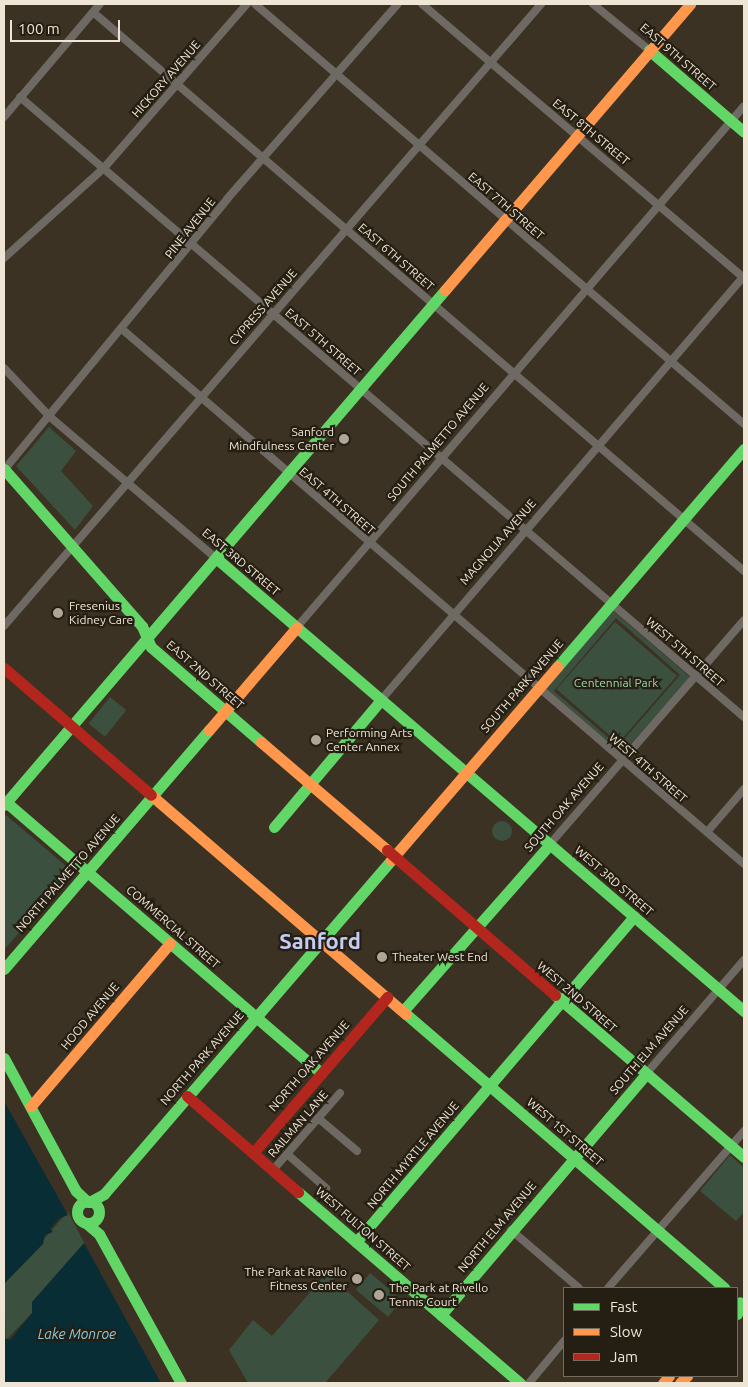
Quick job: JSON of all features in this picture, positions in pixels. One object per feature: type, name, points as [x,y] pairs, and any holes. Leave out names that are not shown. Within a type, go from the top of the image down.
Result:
[{"type":"street","points":[[4,117],[100,4]]},
{"type":"street","name":"HICKORY AVENUE","points":[[4,258],[103,169],[247,4]]},
{"type":"street","name":"EAST 7TH STREET","points":[[255,4],[504,220],[672,360],[744,424]]},
{"type":"street","name":"PINE AVENUE","points":[[4,470],[123,330],[263,157],[335,73],[398,4]]},
{"type":"street","name":"EAST 8TH STREET","points":[[422,4],[744,277]]},
{"type":"street","name":"CYPRESS AVENUE","points":[[4,626],[200,396],[541,4]]},
{"type":"street","name":"EAST 9TH STREET","points":[[594,4],[744,132]]},
{"type":"street","points":[[5,804],[690,4]]},
{"type":"street","name":"EAST 6TH STREET","points":[[93,12],[744,571]]},
{"type":"street","name":"EAST 5TH STREET","points":[[20,97],[611,603]]},
{"type":"street","name":"SOUTH PALMETTO AVENUE","points":[[152,796],[744,106]]},
{"type":"street","name":"MAGNOLIA AVENUE","points":[[274,827],[597,445],[744,277]]},
{"type":"street","name":"EAST 4TH STREET","points":[[123,330],[452,615],[538,687]]},
{"type":"street","name":"EAST 3RD STREET","points":[[4,368],[49,416],[466,772]]},
{"type":"street","name":"SOUTH PARK AVENUE","points":[[321,941],[744,449]]},
{"type":"street","name":"EAST 2ND STREET","points":[[4,470],[142,626],[151,647],[394,857]]},
{"type":"street","name":"WEST 5TH STREET","points":[[611,603],[744,718]]},
{"type":"street","name":"SOUTH OAK AVENUE","points":[[403,1011],[477,929],[744,620]]},
{"type":"street","name":"WEST 1ST STREET","points":[[4,668],[491,1085],[657,1232],[723,1287]]},
{"type":"street","name":"WEST 4TH STREET","points":[[538,687],[744,864]]},
{"type":"street","name":"WEST 3RD STREET","points":[[466,772],[744,1011]]},
{"type":"street","points":[[707,832],[744,789]]},
{"type":"street","name":"NORTH PALMETTO AVENUE","points":[[4,969],[152,796]]},
{"type":"street","name":"COMMERCIAL STREET","points":[[5,804],[321,1073]]},
{"type":"street","name":"WEST 2ND STREET","points":[[394,857],[645,1075],[744,1158]]},
{"type":"street","name":"NORTH MYRTLE AVENUE","points":[[356,1242],[634,917]]},
{"type":"street","name":"NORTH PARK AVENUE","points":[[104,1194],[321,941]]},
{"type":"street","name":"HOOD AVENUE","points":[[30,1106],[170,943]]},
{"type":"street","name":"SOUTH ELM AVENUE","points":[[574,1158],[744,960]]},
{"type":"street","name":"NORTH OAK AVENUE","points":[[252,1153],[387,997]]},
{"type":"street","points":[[4,1058],[76,1191],[99,1214]]},
{"type":"street","name":"RAILMAN LANE","points":[[273,1170],[340,1093]]},
{"type":"street","name":"WEST FULTON STREET","points":[[187,1096],[520,1383]]},
{"type":"street","points":[[318,1118],[357,1152]]},
{"type":"street","points":[[609,1287],[744,1131]]},
{"type":"street","points":[[287,1154],[326,1188]]},
{"type":"street","name":"NORTH ELM AVENUE","points":[[441,1315],[511,1230],[574,1158]]},
{"type":"street","points":[[76,1191],[78,1216],[99,1234],[181,1383]]},
{"type":"street","points":[[78,1209],[104,1194]]},
{"type":"street","points":[[99,1234],[99,1214],[104,1194]]},
{"type":"street","points":[[86,1223],[99,1214]]},
{"type":"street","points":[[511,1230],[578,1287]]},
{"type":"street","points":[[529,1383],[563,1341]]},
{"type":"green space","points":[[49,427],[76,451],[61,471],[93,506],[75,530],[16,466]]},
{"type":"green space","points":[[611,609],[690,677],[622,754],[544,687]],"holes":[[[616,618],[680,675],[618,746],[554,691]]]},
{"type":"green space","name":"Centennial Park","points":[[615,622],[677,676],[618,743],[557,689]]},
{"type":"green space","points":[[110,697],[126,710],[105,737],[89,723]]},
{"type":"green space","points":[[6,815],[72,871],[4,950],[4,818]]},
{"type":"green space","points":[[502,821],[509,824],[512,831],[509,838],[502,841],[495,838],[492,831],[495,824]]},
{"type":"green space","points":[[730,1155],[744,1168],[744,1212],[736,1221],[700,1191]]},
{"type":"green space","points":[[68,1212],[85,1244],[32,1302],[32,1313],[6,1340],[4,1284]]},
{"type":"green space","points":[[327,1273],[379,1320],[325,1383],[248,1383],[229,1350],[253,1320],[272,1336]]},
{"type":"green space","name":"The Park at Rivello Tennis Court","points":[[370,1273],[402,1300],[388,1317],[356,1290]]},
{"type":"water","points":[[4,1101],[68,1215],[60,1218],[50,1229],[53,1232],[45,1235],[43,1244],[4,1284]]},
{"type":"water","name":"Lake Monroe","points":[[84,1243],[161,1383],[4,1383],[4,1338],[10,1340],[32,1313],[32,1302]]},
{"type":"traffic: fast","points":[[649,50],[744,132]]},
{"type":"traffic: fast","points":[[4,805],[445,290]]},
{"type":"traffic: fast","points":[[557,667],[744,449]]},
{"type":"traffic: fast","points":[[4,469],[142,626],[151,647],[261,742]]},
{"type":"traffic: fast","points":[[216,558],[744,1011]]},
{"type":"traffic: fast","points":[[274,827],[381,700]]},
{"type":"traffic: fast","points":[[4,969],[209,730]]},
{"type":"traffic: fast","points":[[6,802],[321,1073]]},
{"type":"traffic: fast","points":[[403,1011],[550,844]]},
{"type":"traffic: fast","points":[[89,1202],[104,1194],[391,860]]},
{"type":"traffic: fast","points":[[356,1242],[634,917]]},
{"type":"traffic: fast","points":[[555,995],[744,1157]]},
{"type":"traffic: fast","points":[[406,1014],[723,1287]]},
{"type":"traffic: fast","points":[[4,1058],[76,1191],[88,1202]]},
{"type":"traffic: fast","points":[[441,1315],[645,1075]]},
{"type":"traffic: fast","points":[[298,1192],[520,1383]]},
{"type":"traffic: fast","points":[[88,1201],[96,1204],[99,1212],[96,1220],[88,1223],[80,1220],[77,1212],[80,1204],[88,1201]]},
{"type":"traffic: fast","points":[[86,1223],[99,1234],[181,1383]]},
{"type":"traffic: fast","points":[[738,1310],[740,1302]]},
{"type":"traffic: slow","points":[[445,290],[690,4]]},
{"type":"traffic: slow","points":[[209,730],[297,627]]},
{"type":"traffic: slow","points":[[391,860],[557,667]]},
{"type":"traffic: slow","points":[[261,742],[387,850]]},
{"type":"traffic: slow","points":[[151,795],[406,1014]]},
{"type":"traffic: slow","points":[[31,1106],[170,943]]},
{"type":"traffic: slow","points":[[663,1383],[668,1377]]},
{"type":"traffic: slow","points":[[680,1383],[686,1377]]},
{"type":"traffic: jam","points":[[4,668],[151,795]]},
{"type":"traffic: jam","points":[[387,850],[555,995]]},
{"type":"traffic: jam","points":[[253,1153],[387,997]]},
{"type":"traffic: jam","points":[[187,1096],[298,1192]]},
{"type":"place","name":"Sanford Mindfulness Center","points":[[344,439]]},
{"type":"place","name":"Fresenius Kidney Care","points":[[58,613]]},
{"type":"place","name":"Performing Arts Center Annex","points":[[316,740]]},
{"type":"place","name":"Theater West End","points":[[382,957]]},
{"type":"place","name":"The Park at Ravello Fitness Center","points":[[357,1279]]},
{"type":"place","name":"The Park at Rivello Tennis Court","points":[[379,1295]]},
{"type":"district","name":"Sanford","points":[[320,941]]}]
